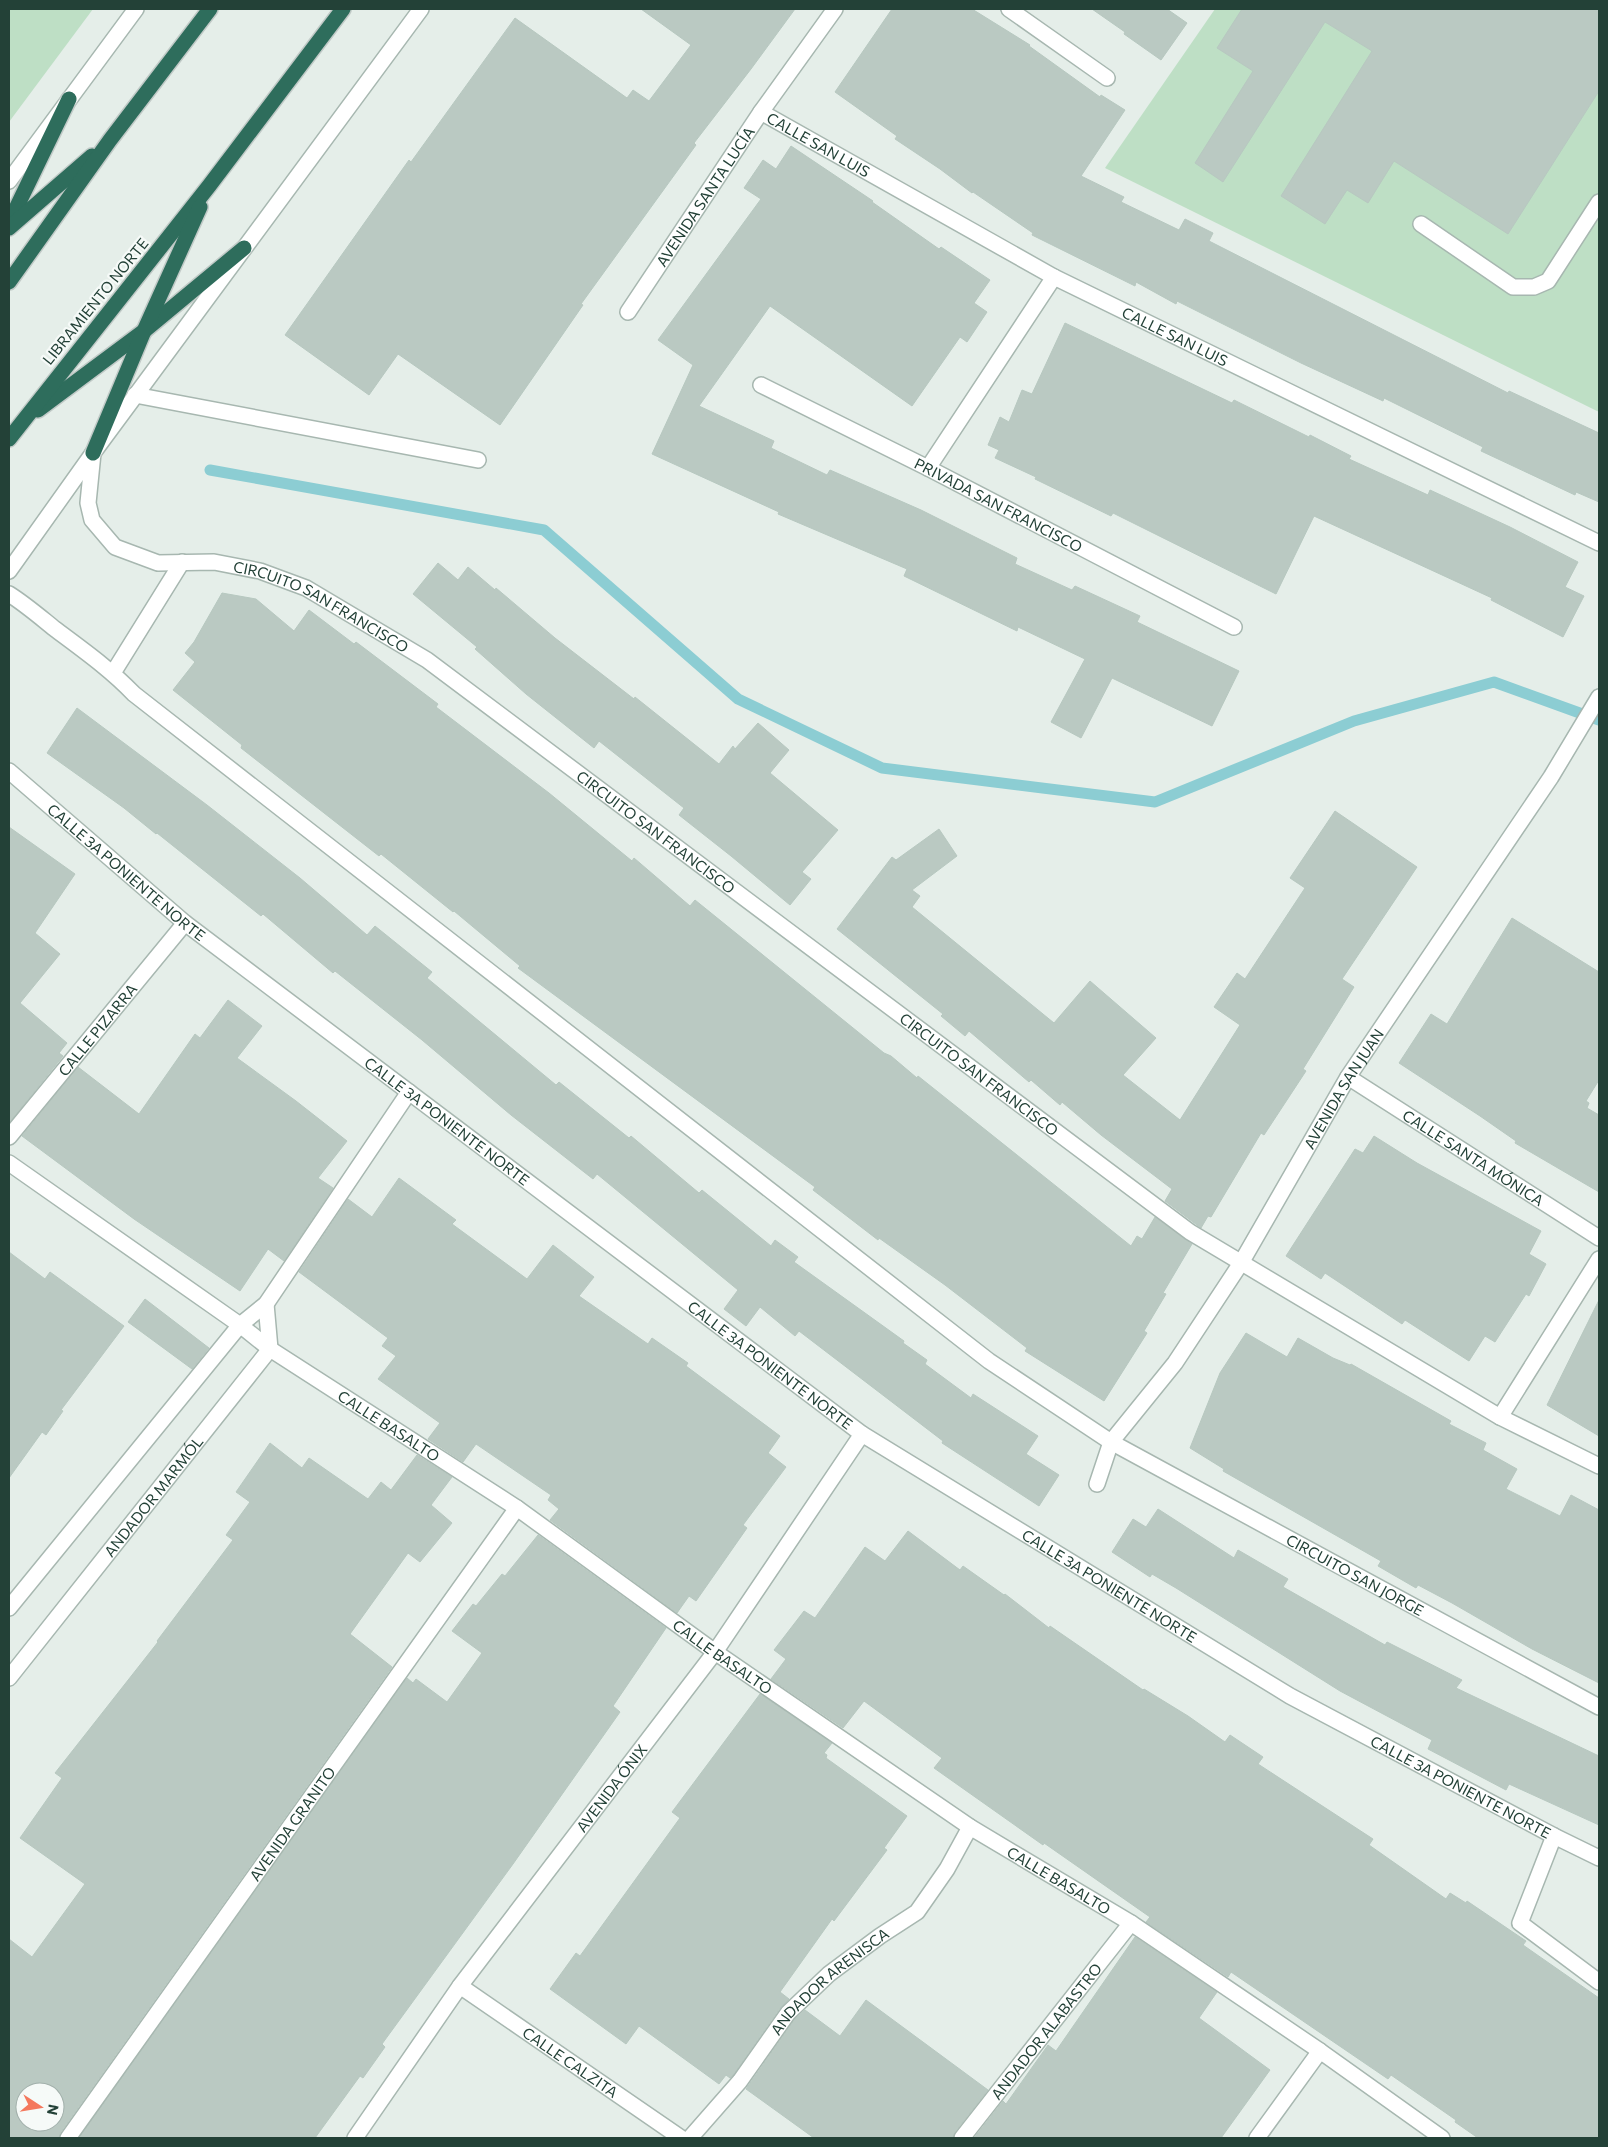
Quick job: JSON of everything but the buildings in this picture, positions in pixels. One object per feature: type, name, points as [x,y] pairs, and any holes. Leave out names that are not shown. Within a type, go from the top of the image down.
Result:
[{"type":"highway","points":[[9,282],[110,140],[210,9]]},
{"type":"highway","points":[[93,453],[144,331],[209,186],[343,9]]},
{"type":"highway","points":[[9,223],[69,99]]},
{"type":"highway","points":[[9,228],[110,140]]},
{"type":"highway","name":"LIBRAMIENTO NORTE","points":[[9,439],[209,186]]},
{"type":"highway","points":[[20,423],[144,331],[244,248]]},
{"type":"street","points":[[9,181],[136,9]]},
{"type":"street","points":[[9,571],[135,395],[421,9]]},
{"type":"street","name":"AVENIDA SANTA LUCÍA","points":[[628,312],[761,112],[835,9]]},
{"type":"street","points":[[1009,9],[1107,78]]},
{"type":"street","name":"CALLE SAN LUIS","points":[[761,112],[1054,277],[1599,543]]},
{"type":"street","points":[[1421,224],[1513,287],[1534,287],[1548,281],[1599,202]]},
{"type":"street","points":[[928,468],[1054,277]]},
{"type":"street","name":"PRIVADA SAN FRANCISCO","points":[[761,385],[928,468],[1234,627]]},
{"type":"street","points":[[135,395],[478,460]]},
{"type":"street","name":"CIRCUITO SAN FRANCISCO","points":[[93,453],[88,504],[92,520],[115,547],[158,563],[214,562],[260,571],[306,588],[426,660],[1190,1232],[1241,1263]]},
{"type":"street","points":[[114,672],[182,562]]},
{"type":"street","points":[[9,594],[114,672],[134,694],[989,1361],[1111,1442]]},
{"type":"street","name":"AVENIDA SAN JUAN","points":[[1096,1484],[1111,1442],[1175,1363],[1241,1263],[1348,1077],[1552,777],[1599,698]]},
{"type":"street","name":"CALLE 3A PONIENTE NORTE","points":[[9,771],[186,923],[862,1434],[1290,1696],[1599,1858]]},
{"type":"street","name":"CALLE PIZARRA","points":[[9,1137],[186,923]]},
{"type":"street","name":"CALLE SANTA MÓNICA","points":[[1348,1077],[1599,1238]]},
{"type":"street","points":[[9,1608],[240,1325],[266,1304],[409,1092]]},
{"type":"street","name":"CALLE BASALTO","points":[[9,1163],[240,1325],[270,1349],[517,1508],[715,1652],[970,1828],[1131,1923],[1320,2051],[1442,2138]]},
{"type":"street","points":[[1500,1417],[1599,1259]]},
{"type":"street","points":[[1241,1263],[1500,1417],[1599,1466]]},
{"type":"street","points":[[266,1304],[270,1349]]},
{"type":"street","name":"ANDADOR MARMÓL","points":[[9,1678],[270,1349]]},
{"type":"street","name":"AVENIDA ÓNIX","points":[[355,2138],[460,1986],[715,1652],[862,1434]]},
{"type":"street","name":"CIRCUITO SAN JORGE","points":[[1111,1442],[1599,1708]]},
{"type":"street","name":"AVENIDA GRANITO","points":[[68,2138],[517,1508]]},
{"type":"street","name":"ANDADOR ARENISCA","points":[[690,2138],[740,2081],[788,2013],[829,1974],[880,1936],[917,1912],[947,1869],[970,1828]]},
{"type":"street","points":[[1554,1836],[1520,1923],[1599,1982]]},
{"type":"street","name":"ANDADOR ALABASTRO","points":[[962,2138],[1131,1923]]},
{"type":"street","name":"CALLE CALZITA","points":[[460,1986],[682,2138]]},
{"type":"street","points":[[1257,2138],[1320,2051]]},
{"type":"green space","points":[[9,9],[93,9],[9,122]]},
{"type":"green space","points":[[1215,9],[1599,9],[1599,412],[1105,168]]},
{"type":"waterway","points":[[210,470],[544,530],[738,699],[882,768],[1155,802],[1354,721],[1494,682],[1599,720]]}]
